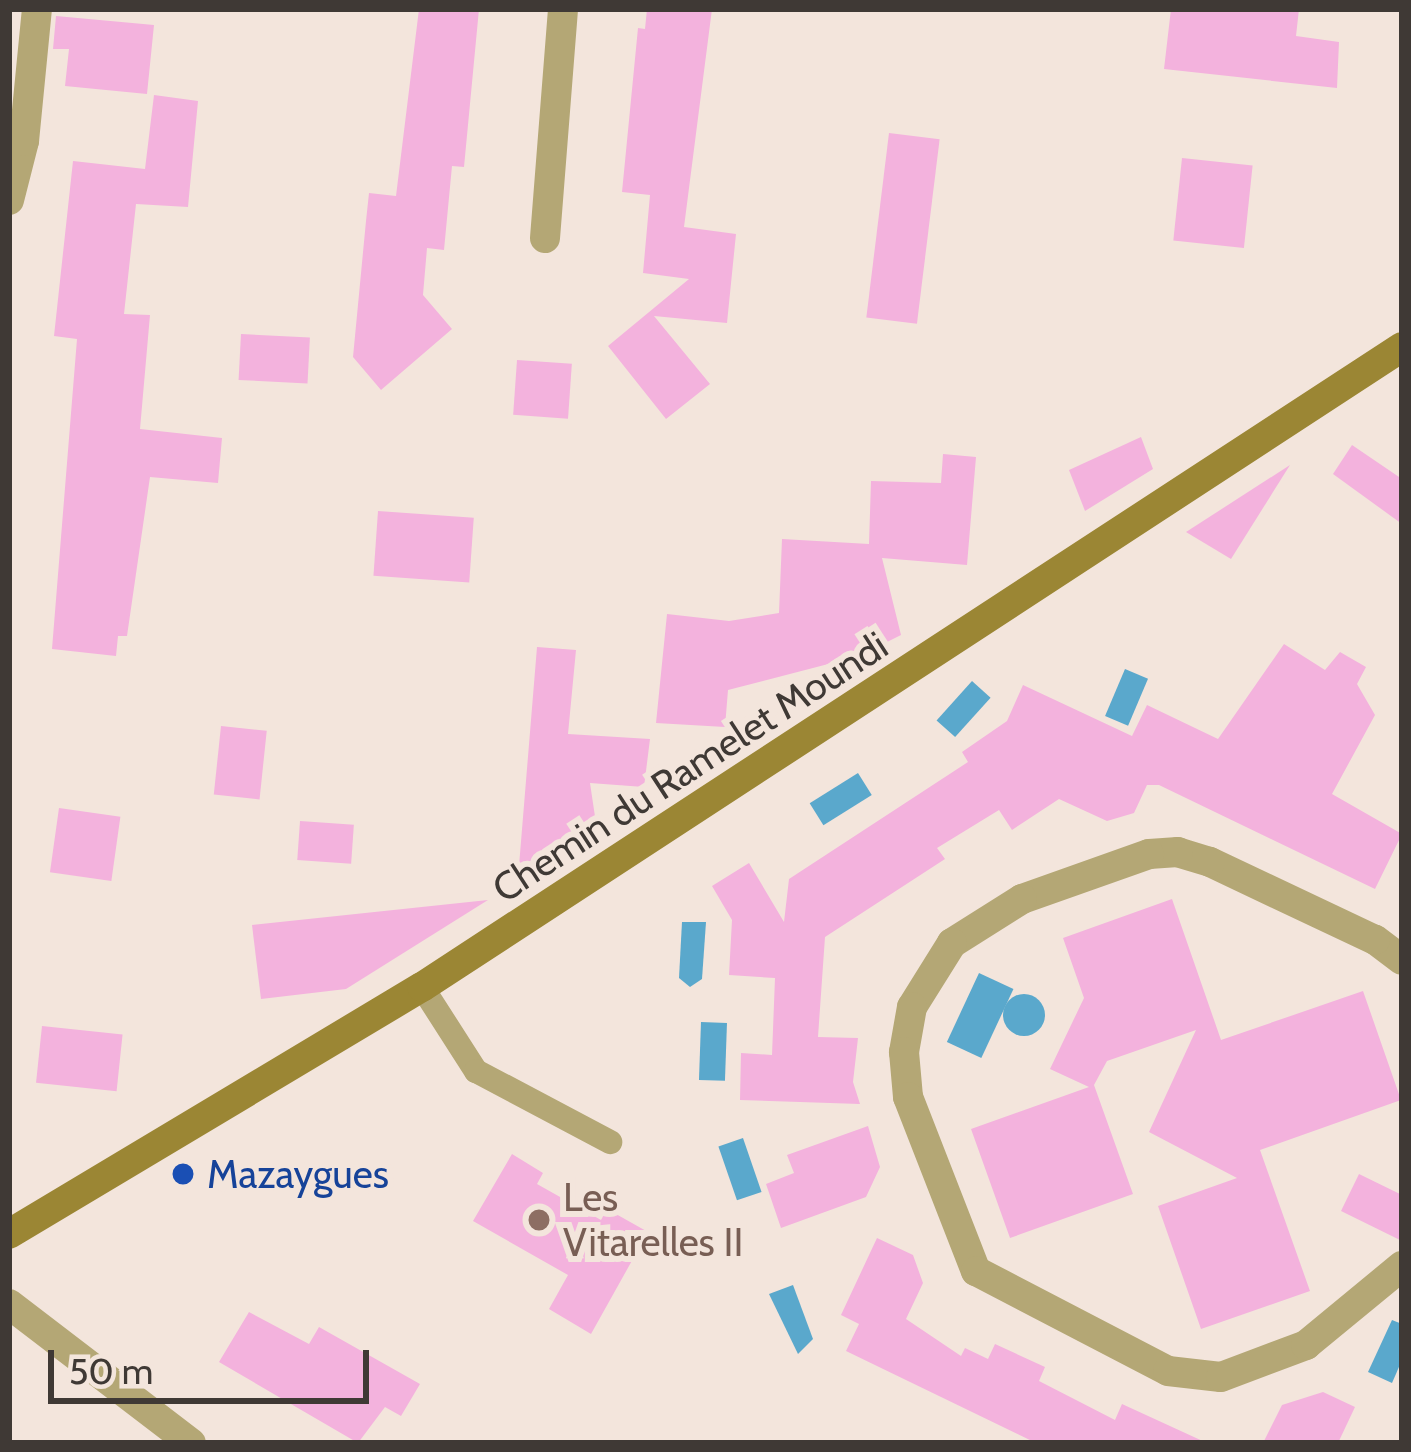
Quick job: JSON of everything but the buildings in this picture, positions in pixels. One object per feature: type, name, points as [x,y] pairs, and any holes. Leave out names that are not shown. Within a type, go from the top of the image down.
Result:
[{"type":"main road","name":"Chemin du Ramelet Moundi","points":[[9,1234],[422,987],[1402,347]]},
{"type":"street","points":[[9,200],[24,141],[37,9]]},
{"type":"street","points":[[545,238],[563,9]]},
{"type":"street","points":[[1402,960],[1210,862],[1178,852],[1149,854],[1022,899],[952,943],[912,1007],[904,1052],[908,1097],[976,1271],[1168,1371],[1221,1376],[1306,1345],[1402,1266]]},
{"type":"street","points":[[9,1304],[190,1443]]},
{"type":"lane","points":[[422,987],[476,1071],[610,1142]]},
{"type":"water","points":[[1125,669],[1148,679],[1128,726],[1105,716]]},
{"type":"water","points":[[972,681],[991,698],[955,737],[937,720]]},
{"type":"water","points":[[858,773],[872,795],[823,825],[810,803]]},
{"type":"water","points":[[682,922],[706,922],[702,979],[690,987],[679,978]]},
{"type":"water","points":[[979,973],[1013,989],[981,1058],[947,1042]]},
{"type":"water","points":[[1024,994],[1039,1000],[1045,1015],[1039,1030],[1024,1036],[1009,1030],[1003,1015],[1009,1000]]},
{"type":"water","points":[[701,1022],[727,1023],[725,1081],[699,1080]]},
{"type":"water","points":[[743,1138],[762,1192],[737,1200],[718,1146]]},
{"type":"water","points":[[793,1285],[813,1339],[798,1354],[769,1294]]},
{"type":"water","points":[[1392,1320],[1402,1324],[1402,1360],[1392,1383],[1368,1372]]},
{"type":"place","name":"Mazaygues","points":[[183,1174]]},
{"type":"place","name":"Les Vitarelles II","points":[[539,1220]]}]
